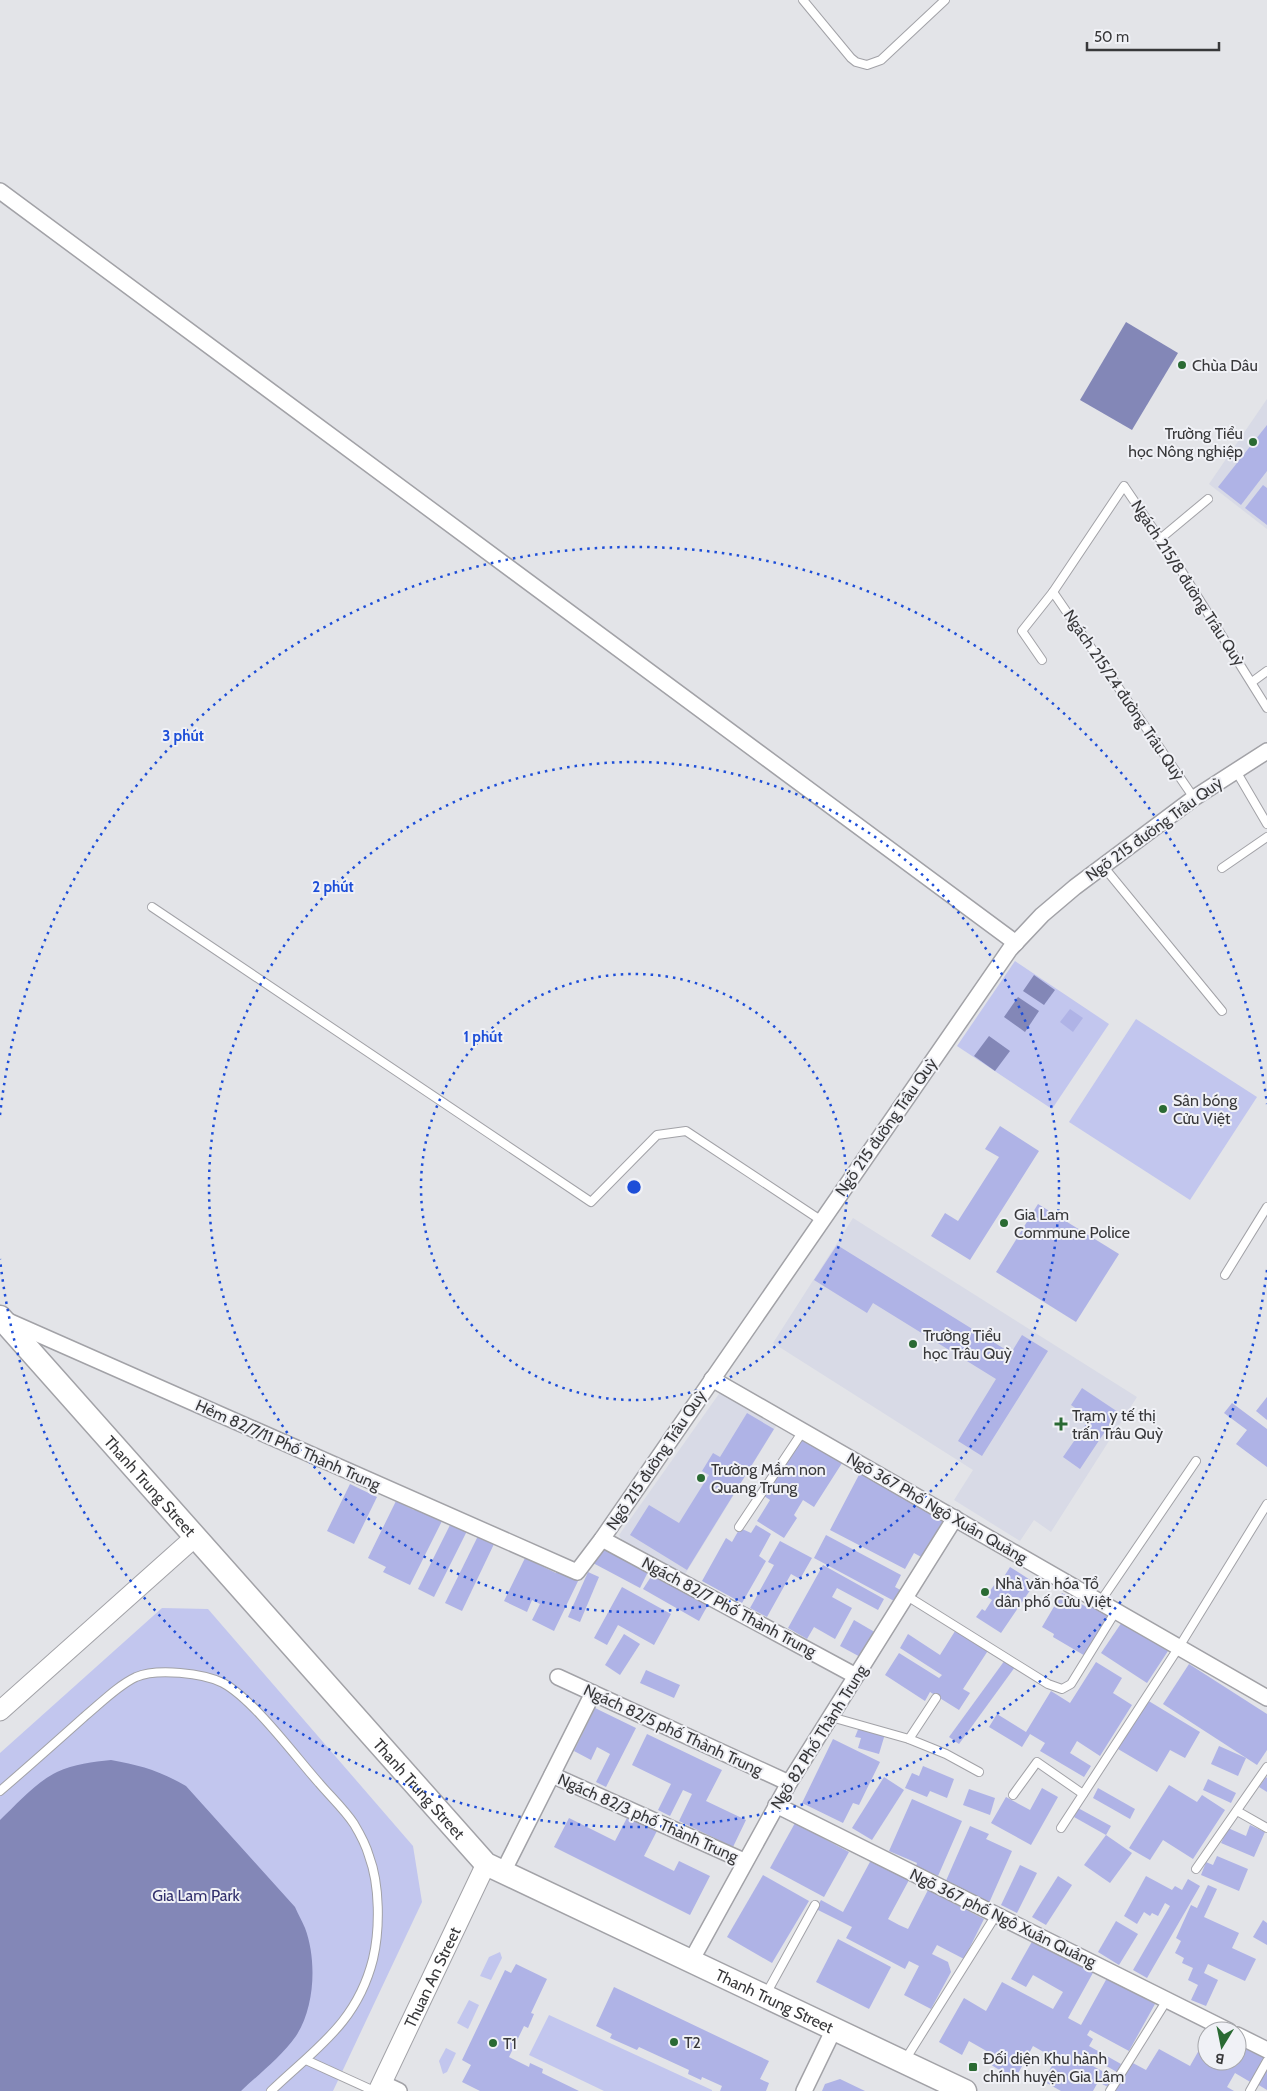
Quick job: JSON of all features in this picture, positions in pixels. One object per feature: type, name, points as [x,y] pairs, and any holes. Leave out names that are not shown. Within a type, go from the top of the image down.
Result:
[{"type":"main road","name":"Thanh Trung Street","points":[[0,1317],[195,1537],[494,1868],[966,2091]]},
{"type":"street","points":[[0,191],[1016,943]]},
{"type":"street","name":"Ngõ 215 đường Trâu Quỳ","points":[[576,1572],[602,1539],[1016,943],[1042,915],[1103,866],[1194,798],[1267,751]]},
{"type":"street","name":"Hẻm 82/7/11 Phố Thành Trung","points":[[0,1317],[576,1572]]},
{"type":"street","name":"Ngõ 367 Phố Ngô Xuân Quảng","points":[[712,1379],[1267,1698]]},
{"type":"street","name":"Ngõ 82 Phố Thành Trung","points":[[691,1961],[744,1861],[789,1783],[955,1518]]},
{"type":"street","points":[[0,1711],[195,1537]]},
{"type":"street","name":"Ngách 82/7 Phố Thành Trung","points":[[602,1539],[856,1676]]},
{"type":"street","name":"Ngách 82/5 phố Thành Trung","points":[[558,1677],[789,1783]]},
{"type":"street","points":[[494,1868],[552,1775],[593,1693]]},
{"type":"street","name":"Ngách 82/3 phố Thành Trung","points":[[552,1775],[744,1861]]},
{"type":"street","name":"Ngõ 367 phố Ngô Xuân Quảng","points":[[776,1805],[1209,2021]]},
{"type":"street","name":"Thuan An Street","points":[[383,2089],[494,1868]]},
{"type":"street","points":[[804,2091],[834,2029]]},
{"type":"street","points":[[1247,2040],[1267,2050]]},
{"type":"lane","points":[[802,0],[851,58],[856,62],[867,65],[881,60],[946,0]]},
{"type":"lane","name":"Ngách 215/8 đường Trâu Quỳ","points":[[1042,660],[1022,631],[1053,592],[1112,501],[1124,486],[1160,539],[1267,708]]},
{"type":"lane","points":[[1160,539],[1208,499]]},
{"type":"lane","name":"Ngách 215/24 đường Trâu Quỳ","points":[[1053,592],[1194,798]]},
{"type":"lane","points":[[1252,682],[1267,671]]},
{"type":"lane","points":[[1236,771],[1267,824]]},
{"type":"lane","points":[[1222,868],[1267,836]]},
{"type":"lane","points":[[1103,866],[1222,1011]]},
{"type":"lane","points":[[152,908],[591,1202],[657,1135],[686,1131],[822,1221]]},
{"type":"lane","points":[[1226,1274],[1267,1207]]},
{"type":"lane","points":[[739,1527],[803,1431]]},
{"type":"lane","points":[[1100,1602],[1196,1461]]},
{"type":"lane","points":[[1061,1828],[1179,1647],[1267,1504]]},
{"type":"lane","points":[[907,1596],[1048,1684],[1062,1689],[1071,1684],[1116,1611]]},
{"type":"lane","points":[[0,1791],[114,1691],[137,1676],[166,1673],[196,1674],[223,1683],[244,1699],[354,1823],[370,1856],[376,1890],[378,1925],[372,1959],[362,1989],[347,2018],[322,2046],[271,2091]]},
{"type":"lane","points":[[909,1739],[936,1698]]},
{"type":"lane","points":[[830,1717],[909,1739],[946,1754],[979,1772]]},
{"type":"lane","points":[[1013,1795],[1037,1762],[1083,1794]]},
{"type":"lane","points":[[1196,1869],[1267,1767]]},
{"type":"lane","points":[[1237,1811],[1267,1828]]},
{"type":"lane","points":[[764,1996],[815,1905]]},
{"type":"lane","points":[[904,2062],[996,1915]]},
{"type":"lane","points":[[1110,2091],[1167,2000]]},
{"type":"lane","points":[[306,2060],[383,2089]]},
{"type":"lane","points":[[1250,2091],[1267,2061]]},
{"type":"shaded area","points":[[1126,322],[1178,353],[1132,430],[1080,400]]},
{"type":"shaded area","name":"Trường Tiểu học Nông nghiệp","points":[[1267,399],[1267,529],[1209,484]]},
{"type":"shaded area","points":[[1034,975],[1055,990],[1044,1005],[1023,991]]},
{"type":"shaded area","points":[[1018,997],[1039,1011],[1025,1032],[1004,1017]]},
{"type":"shaded area","points":[[989,1036],[1010,1051],[995,1071],[974,1056]]},
{"type":"shaded area","name":"Trường Tiểu học Trâu Quỳ","points":[[853,1218],[1137,1397],[1051,1532],[1034,1520],[1020,1541],[954,1500],[973,1470],[773,1343]]},
{"type":"shaded area","name":"Trường Mầm non Quang Trung","points":[[721,1391],[778,1423],[684,1576],[622,1541],[619,1535]]},
{"type":"shaded area","points":[[111,1760],[150,1769],[186,1786],[295,1907],[305,1928],[311,1954],[312,1983],[307,2011],[302,2024],[296,2036],[284,2051],[241,2091],[0,2091],[0,1820],[34,1787],[49,1776],[77,1765]]},
{"type":"green space","points":[[1015,961],[1109,1024],[1052,1109],[957,1046]]},
{"type":"green space","name":"Sân bóng Cửu Việt","points":[[1136,1019],[1257,1097],[1190,1200],[1069,1122]]},
{"type":"green space","name":"Gia Lam Park","points":[[162,1608],[208,1609],[413,1846],[422,1902],[333,2091],[0,2091],[0,1753]]},
{"type":"green space","points":[[500,1952],[502,1958],[491,1980],[480,1976],[489,1957]]},
{"type":"green space","points":[[469,2000],[479,2005],[468,2029],[457,2023]]},
{"type":"green space","points":[[549,2015],[712,2091],[604,2091],[529,2055]]},
{"type":"green space","points":[[446,2048],[456,2053],[447,2072],[443,2074],[439,2061]]},
{"type":"building","points":[[1267,425],[1267,471],[1241,505],[1218,487]]},
{"type":"building","points":[[1263,485],[1267,488],[1267,525],[1245,508]]},
{"type":"building","points":[[1070,1009],[1083,1018],[1073,1032],[1060,1022]]},
{"type":"building","points":[[1000,1126],[1039,1151],[970,1260],[931,1236],[945,1213],[958,1221],[999,1157],[985,1149]]},
{"type":"building","points":[[1038,1204],[1119,1254],[1076,1322],[996,1272]]},
{"type":"building","points":[[837,1245],[1011,1353],[1022,1335],[1048,1351],[982,1456],[958,1441],[996,1379],[873,1303],[867,1313],[814,1280]]},
{"type":"building","points":[[1082,1388],[1118,1412],[1080,1469],[1063,1457],[1090,1418],[1071,1405]]},
{"type":"building","points":[[1267,1397],[1267,1420],[1256,1411]]},
{"type":"building","points":[[1232,1403],[1267,1429],[1267,1467],[1236,1444],[1247,1430],[1224,1413]]},
{"type":"building","points":[[747,1413],[774,1429],[687,1570],[630,1535],[649,1505],[679,1523],[709,1475],[702,1471],[713,1453],[720,1457]]},
{"type":"building","points":[[803,1435],[844,1460],[814,1507],[803,1500],[794,1515],[797,1518],[784,1538],[757,1521],[770,1500],[764,1496]]},
{"type":"building","points":[[861,1471],[946,1515],[923,1558],[914,1553],[905,1569],[830,1530]]},
{"type":"building","points":[[350,1484],[377,1497],[354,1544],[327,1531]]},
{"type":"building","points":[[396,1501],[414,1510],[415,1506],[443,1519],[410,1585],[383,1572],[386,1567],[368,1558]]},
{"type":"building","points":[[451,1523],[467,1531],[434,1597],[418,1589]]},
{"type":"building","points":[[756,1525],[771,1534],[759,1556],[766,1561],[742,1603],[702,1581],[726,1538],[732,1542],[740,1528],[751,1533]]},
{"type":"building","points":[[826,1535],[901,1575],[895,1587],[902,1591],[896,1602],[814,1558]]},
{"type":"building","points":[[478,1536],[494,1544],[462,1611],[445,1603]]},
{"type":"building","points":[[780,1541],[812,1558],[800,1579],[791,1574],[767,1617],[750,1608],[774,1565],[768,1562]]},
{"type":"building","points":[[603,1545],[649,1570],[640,1588],[593,1563]]},
{"type":"building","points":[[525,1558],[556,1573],[559,1566],[580,1577],[554,1631],[532,1620],[540,1604],[532,1600],[527,1612],[504,1601]]},
{"type":"building","points":[[823,1565],[884,1599],[878,1610],[837,1588],[832,1597],[852,1608],[835,1639],[814,1627],[807,1639],[788,1628]]},
{"type":"building","points":[[1010,1567],[1035,1583],[1001,1633],[976,1617],[982,1609],[985,1611],[992,1600],[986,1596],[995,1584],[1001,1588],[1008,1577],[1005,1575]]},
{"type":"building","points":[[588,1572],[599,1577],[580,1622],[568,1617]]},
{"type":"building","points":[[654,1572],[709,1603],[699,1621],[643,1589]]},
{"type":"building","points":[[622,1587],[671,1614],[654,1645],[618,1625],[607,1645],[594,1638]]},
{"type":"building","points":[[1062,1593],[1090,1609],[1094,1602],[1113,1613],[1087,1657],[1053,1637],[1054,1634],[1042,1627]]},
{"type":"building","points":[[854,1620],[878,1634],[864,1659],[840,1646]]},
{"type":"building","points":[[1122,1622],[1168,1651],[1147,1683],[1101,1653]]},
{"type":"building","points":[[957,1628],[989,1649],[963,1689],[970,1693],[959,1710],[930,1692],[925,1701],[885,1675],[899,1653],[939,1678],[942,1675],[900,1648],[908,1634],[940,1655]]},
{"type":"building","points":[[624,1634],[640,1644],[620,1675],[605,1665]]},
{"type":"building","points":[[1005,1660],[1015,1667],[959,1744],[949,1737]]},
{"type":"building","points":[[1096,1662],[1122,1678],[1113,1693],[1132,1705],[1100,1756],[1077,1741],[1070,1753],[1091,1766],[1084,1777],[1040,1751],[1045,1743],[1030,1734],[1022,1747],[989,1727],[997,1714],[1026,1732],[1051,1691],[1070,1703]]},
{"type":"building","points":[[1189,1664],[1267,1714],[1267,1750],[1257,1765],[1163,1704]]},
{"type":"building","points":[[646,1670],[680,1685],[674,1698],[640,1683]]},
{"type":"building","points":[[1147,1700],[1200,1732],[1185,1758],[1170,1750],[1157,1772],[1118,1749]]},
{"type":"building","points":[[595,1708],[636,1728],[606,1787],[596,1782],[610,1754],[597,1747],[591,1760],[574,1751]]},
{"type":"building","points":[[859,1727],[885,1734],[879,1754],[858,1748],[861,1738],[855,1737]]},
{"type":"building","points":[[647,1734],[722,1770],[706,1801],[746,1820],[733,1847],[679,1821],[692,1794],[683,1790],[670,1816],[658,1810],[671,1784],[632,1765]]},
{"type":"building","points":[[833,1739],[880,1762],[859,1805],[853,1803],[843,1823],[802,1803]]},
{"type":"building","points":[[1219,1746],[1246,1758],[1238,1776],[1211,1764]]},
{"type":"building","points":[[923,1766],[954,1779],[947,1798],[930,1791],[927,1797],[905,1788],[912,1773],[919,1776]]},
{"type":"building","points":[[884,1777],[904,1790],[872,1840],[852,1828]]},
{"type":"building","points":[[1267,1778],[1267,1792],[1259,1787]]},
{"type":"building","points":[[1208,1779],[1236,1793],[1231,1803],[1203,1790]]},
{"type":"building","points":[[1169,1785],[1197,1802],[1202,1795],[1225,1810],[1193,1859],[1163,1840],[1150,1860],[1129,1848]]},
{"type":"building","points":[[1042,1788],[1058,1797],[1031,1845],[991,1823],[1006,1797],[1030,1810]]},
{"type":"building","points":[[1098,1788],[1135,1809],[1130,1819],[1093,1798]]},
{"type":"building","points":[[969,1789],[995,1798],[990,1815],[963,1805]]},
{"type":"building","points":[[912,1799],[962,1821],[938,1876],[916,1866],[917,1863],[889,1851]]},
{"type":"building","points":[[1078,1808],[1111,1826],[1106,1835],[1074,1817]]},
{"type":"building","points":[[630,1812],[659,1827],[644,1856],[674,1871],[679,1861],[710,1876],[690,1915],[554,1847],[569,1818],[615,1841]]},
{"type":"building","points":[[795,1823],[849,1852],[824,1897],[770,1868]]},
{"type":"building","points":[[1250,1825],[1265,1832],[1254,1857],[1221,1843],[1228,1828],[1246,1836]]},
{"type":"building","points":[[970,1826],[989,1834],[986,1839],[1012,1851],[989,1903],[945,1883]]},
{"type":"building","points":[[1106,1835],[1132,1853],[1110,1883],[1084,1865]]},
{"type":"building","points":[[1217,1856],[1248,1869],[1239,1891],[1201,1875],[1206,1862],[1213,1865]]},
{"type":"building","points":[[871,1860],[909,1880],[888,1919],[899,1925],[908,1929],[928,1890],[984,1919],[964,1959],[937,1945],[932,1954],[948,1962],[951,1972],[931,2009],[904,1995],[919,1966],[909,1961],[905,1969],[846,1938],[852,1927],[816,1909],[821,1900],[843,1912]]},
{"type":"building","points":[[1020,1865],[1037,1873],[1017,1913],[1001,1905]]},
{"type":"building","points":[[763,1875],[809,1901],[772,1963],[727,1937]]},
{"type":"building","points":[[1058,1876],[1072,1885],[1046,1925],[1032,1917]]},
{"type":"building","points":[[1146,1876],[1172,1890],[1175,1886],[1182,1890],[1188,1879],[1200,1886],[1147,1978],[1133,1970],[1170,1906],[1165,1903],[1158,1916],[1152,1913],[1150,1916],[1144,1912],[1137,1924],[1124,1916]]},
{"type":"building","points":[[1208,1885],[1217,1889],[1204,1917],[1239,1933],[1232,1948],[1256,1959],[1245,1981],[1208,1964],[1204,1973],[1218,1980],[1206,2006],[1191,2000],[1198,1985],[1188,1980],[1193,1968],[1182,1963],[1184,1958],[1175,1953],[1181,1941],[1176,1938],[1191,1905],[1197,1908]]},
{"type":"building","points":[[1263,1920],[1267,1923],[1267,1945],[1253,1937]]},
{"type":"building","points":[[1116,1921],[1138,1934],[1119,1965],[1098,1952]]},
{"type":"building","points":[[1034,1938],[1094,1971],[1068,2018],[1081,2025],[1107,1978],[1155,2004],[1129,2051],[1090,2030],[1087,2035],[1093,2039],[1089,2046],[1121,2064],[1117,2072],[1085,2054],[1082,2060],[1113,2077],[1108,2087],[1098,2082],[1093,2091],[1061,2091],[1043,2081],[1056,2059],[1033,2046],[1015,2079],[986,2062],[990,2053],[969,2041],[962,2055],[939,2042],[964,1998],[986,2011],[1002,1982],[1053,2009],[1063,1992],[1033,1975],[1026,1987],[1011,1979]]},
{"type":"building","points":[[838,1939],[891,1967],[869,2009],[816,1982]]},
{"type":"building","name":"T1","points":[[516,1964],[547,1979],[531,2013],[534,2014],[528,2028],[524,2026],[509,2057],[529,2067],[530,2063],[543,2069],[542,2073],[579,2091],[480,2091],[462,2082],[471,2065],[462,2060],[505,1970],[511,1973]]},
{"type":"building","name":"T2","points":[[614,1987],[769,2061],[760,2079],[769,2083],[766,2091],[720,2091],[722,2086],[702,2077],[701,2080],[688,2074],[689,2070],[639,2047],[637,2050],[610,2038],[612,2034],[596,2026]]},
{"type":"building","points":[[1247,2047],[1266,2057],[1252,2083],[1235,2073],[1227,2087],[1234,2091],[1114,2091],[1131,2062],[1146,2070],[1159,2049],[1190,2066],[1197,2054],[1197,2071],[1247,2071]]},
{"type":"building","points":[[1267,2066],[1267,2090],[1257,2084]]},
{"type":"building","points":[[840,2079],[865,2091],[822,2091],[825,2084]]},
{"type":"place","name":"Chùa Dâu","points":[[1182,365]]},
{"type":"place","name":"Trường Tiểu học Nông nghiệp","points":[[1253,442]]},
{"type":"place","name":"Sân bóng Cửu Việt","points":[[1163,1109]]},
{"type":"place","name":"Gia Lam Commune Police","points":[[1004,1223]]},
{"type":"place","name":"Trường Tiểu học Trâu Quỳ","points":[[913,1344]]},
{"type":"place","name":"Trạm y tế thị trấn Trâu Quỳ","points":[[1061,1424]]},
{"type":"place","name":"Trường Mầm non Quang Trung","points":[[701,1478]]},
{"type":"place","name":"Nhà văn hóa Tổ dân phố Cửu Việt","points":[[985,1592]]},
{"type":"place","name":"T2","points":[[674,2042]]},
{"type":"place","name":"T1","points":[[493,2043]]},
{"type":"place","name":"Đối diện Khu hành chính huyện Gia Lâm","points":[[973,2067]]}]
